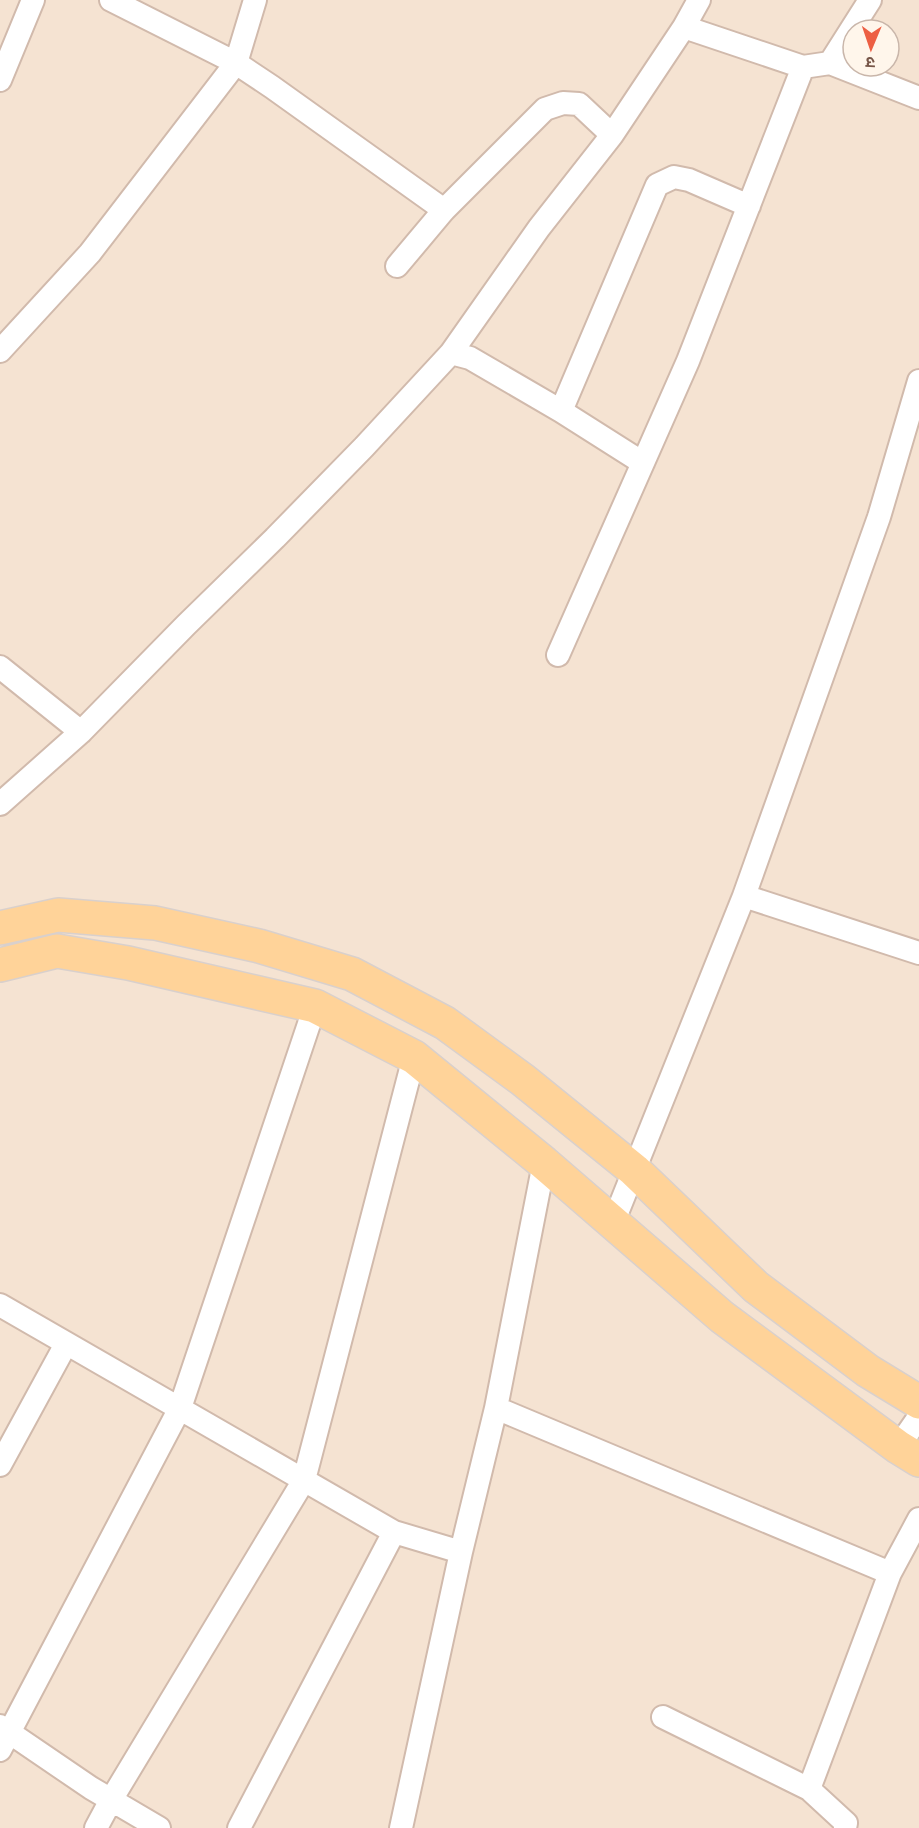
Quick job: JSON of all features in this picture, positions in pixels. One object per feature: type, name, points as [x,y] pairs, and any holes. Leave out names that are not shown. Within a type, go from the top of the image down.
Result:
[{"type":"main road","points":[[0,928],[58,915],[155,923],[259,946],[352,974],[444,1023],[523,1080],[634,1170],[756,1287],[868,1371],[919,1402]]},
{"type":"main road","points":[[0,966],[57,951],[128,963],[315,1006],[414,1057],[544,1162],[722,1317],[909,1453]]},
{"type":"street","points":[[0,80],[33,0]]},
{"type":"street","points":[[111,0],[236,63],[444,210]]},
{"type":"street","points":[[0,351],[90,253],[236,63],[255,0]]},
{"type":"street","points":[[0,804],[81,732],[364,447],[451,353],[539,228],[612,135],[684,27],[699,0]]},
{"type":"street","points":[[830,63],[870,0]]},
{"type":"street","points":[[684,27],[803,67],[830,63],[919,98]]},
{"type":"street","points":[[558,655],[688,361],[803,67]]},
{"type":"street","points":[[397,266],[444,210],[545,109],[563,103],[579,104],[612,135]]},
{"type":"street","points":[[561,411],[657,186],[674,177],[689,180],[749,206]]},
{"type":"street","points":[[451,353],[470,357],[643,463]]},
{"type":"street","points":[[613,1222],[744,896],[879,517],[919,381]]},
{"type":"street","points":[[0,667],[81,732]]},
{"type":"street","points":[[744,896],[919,953]]},
{"type":"street","points":[[159,1828],[3,1736],[180,1408],[315,1006]]},
{"type":"street","points":[[96,1828],[304,1480],[414,1057]]},
{"type":"street","points":[[401,1828],[496,1408],[544,1162]]},
{"type":"street","points":[[0,1305],[394,1533],[462,1552]]},
{"type":"street","points":[[0,1464],[66,1344]]},
{"type":"street","points":[[496,1408],[890,1573]]},
{"type":"street","points":[[909,1453],[919,1417]]},
{"type":"street","points":[[809,1789],[890,1573],[919,1520]]},
{"type":"street","points":[[239,1828],[394,1533]]},
{"type":"street","points":[[663,1718],[809,1789],[849,1826]]},
{"type":"shaded area","points":[[0,0],[919,0],[919,1828],[0,1828]]}]
